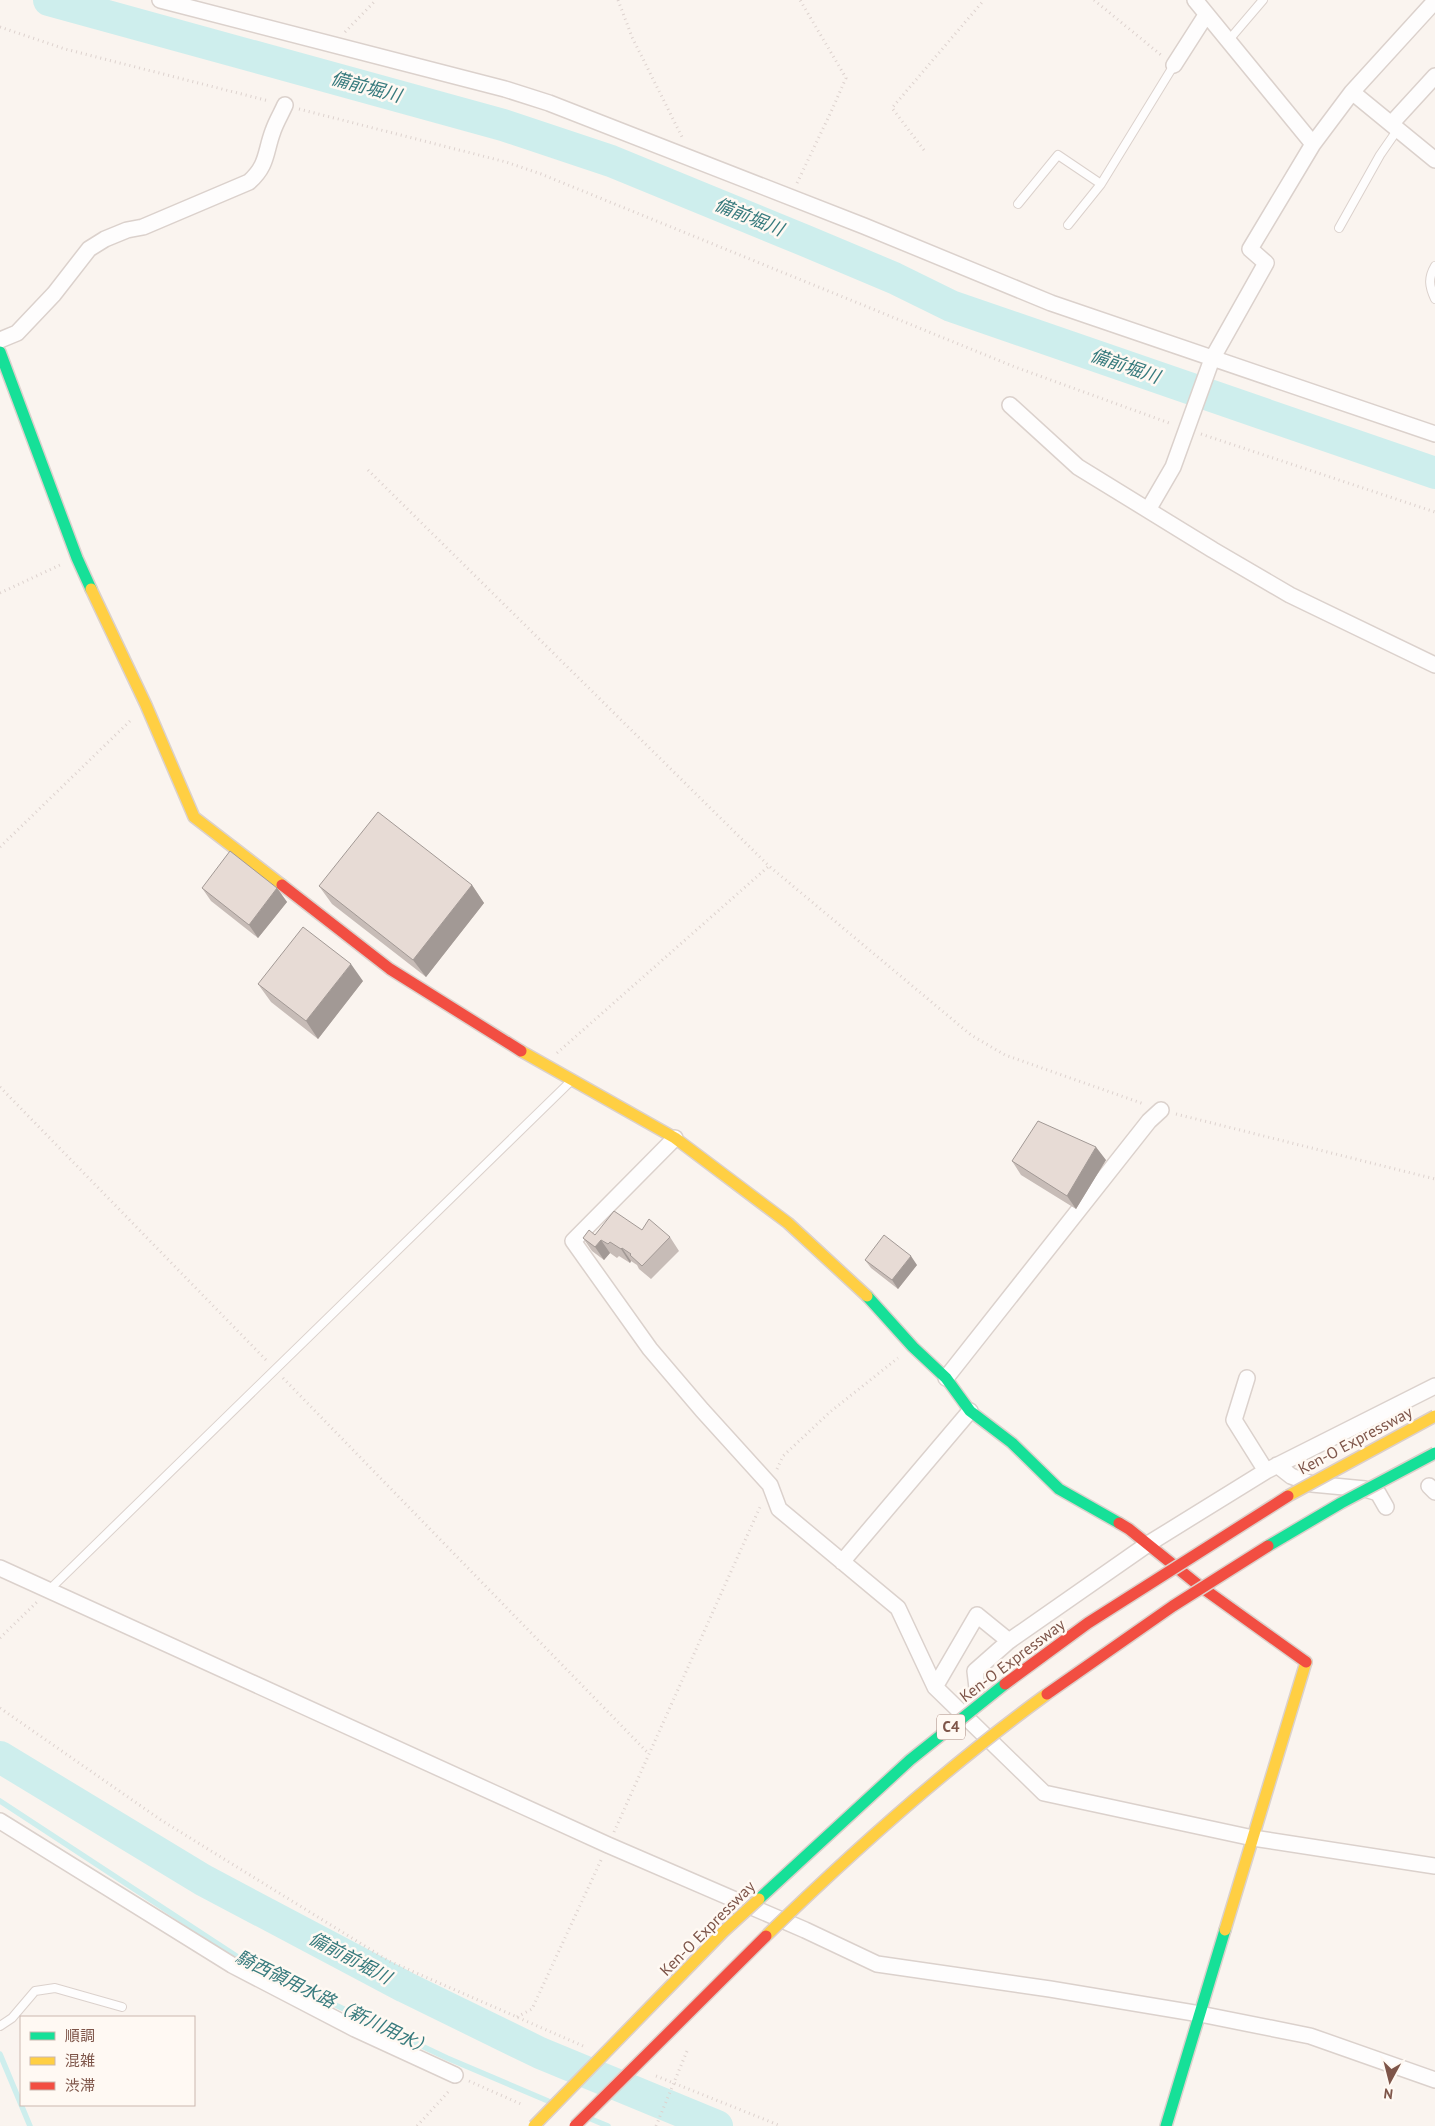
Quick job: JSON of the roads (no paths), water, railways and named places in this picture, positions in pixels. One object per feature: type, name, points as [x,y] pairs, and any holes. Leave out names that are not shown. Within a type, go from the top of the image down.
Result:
[{"type":"main road","points":[[0,352],[77,558],[146,705],[194,818],[390,969],[543,1065],[675,1138],[788,1223],[865,1294],[913,1347],[946,1378],[970,1411],[1012,1443],[1059,1489],[1129,1529],[1197,1584],[1306,1662],[1166,2126]]},
{"type":"main road","name":"Ken-O Expressway","points":[[534,2126],[723,1932],[910,1760],[993,1693],[1088,1623],[1202,1549],[1302,1487],[1435,1416]]},
{"type":"main road","name":"C4","points":[[575,2126],[754,1945],[930,1786],[1014,1719],[1107,1651],[1221,1575],[1330,1509],[1435,1453]]},
{"type":"street","points":[[160,0],[505,89],[549,103],[778,192],[1051,303],[1435,434]]},
{"type":"street","points":[[1195,0],[1313,144]]},
{"type":"street","points":[[1148,510],[1172,467],[1212,359],[1266,263],[1250,249],[1313,144],[1352,92],[1435,2]]},
{"type":"street","points":[[1174,65],[1206,15]]},
{"type":"street","points":[[1394,127],[1435,76]]},
{"type":"street","points":[[1352,92],[1435,160]]},
{"type":"street","points":[[0,340],[18,333],[54,294],[88,249],[105,239],[143,226],[249,182],[265,162],[272,131],[285,105]]},
{"type":"street","points":[[1010,405],[1078,467],[1148,510],[1290,595],[1435,665]]},
{"type":"street","points":[[946,1378],[1149,1121],[1161,1110]]},
{"type":"street","points":[[675,1138],[573,1241],[650,1349],[770,1485],[779,1509],[898,1608],[935,1687],[1044,1793],[1253,1838],[1435,1866]]},
{"type":"street","points":[[1247,1378],[1234,1420],[1272,1468],[1312,1484],[1365,1489],[1378,1494],[1386,1507]]},
{"type":"street","points":[[967,1719],[977,1688],[975,1671],[1009,1641],[1148,1544],[1272,1468],[1435,1386]]},
{"type":"street","points":[[842,1562],[970,1411]]},
{"type":"street","points":[[0,1568],[608,1845],[805,1930],[877,1964],[1050,1989],[1200,2014],[1310,2036],[1435,2080]]},
{"type":"street","points":[[935,1687],[977,1614],[1009,1641]]},
{"type":"street","points":[[0,1822],[232,1965],[355,2030],[455,2075]]},
{"type":"lane","points":[[1228,42],[1263,0]]},
{"type":"lane","points":[[1068,225],[1100,184],[1174,65]]},
{"type":"lane","points":[[1339,228],[1394,127]]},
{"type":"lane","points":[[1018,204],[1058,155],[1100,184]]},
{"type":"lane","points":[[1435,266],[1429,280],[1435,299]]},
{"type":"lane","points":[[49,1590],[572,1080]]},
{"type":"lane","points":[[0,2026],[12,2018],[35,1991],[55,1988],[122,2006]]},
{"type":"waterway","name":"備前堀川","points":[[49,0],[503,125],[611,161],[894,278],[951,306],[1435,473]]},
{"type":"waterway","name":"備前前堀川","points":[[0,1757],[203,1880],[405,1987],[540,2053],[717,2126]]},
{"type":"waterway","name":"騎西領用水路（新川用水）","points":[[0,1801],[247,1963],[447,2058],[548,2101]]},
{"type":"waterway","points":[[0,2054],[20,2102]]},
{"type":"waterway","points":[[22,2106],[30,2126]]},
{"type":"waterway","name":"騎西領用水路（新川用水）","points":[[591,2119],[608,2126]]}]
